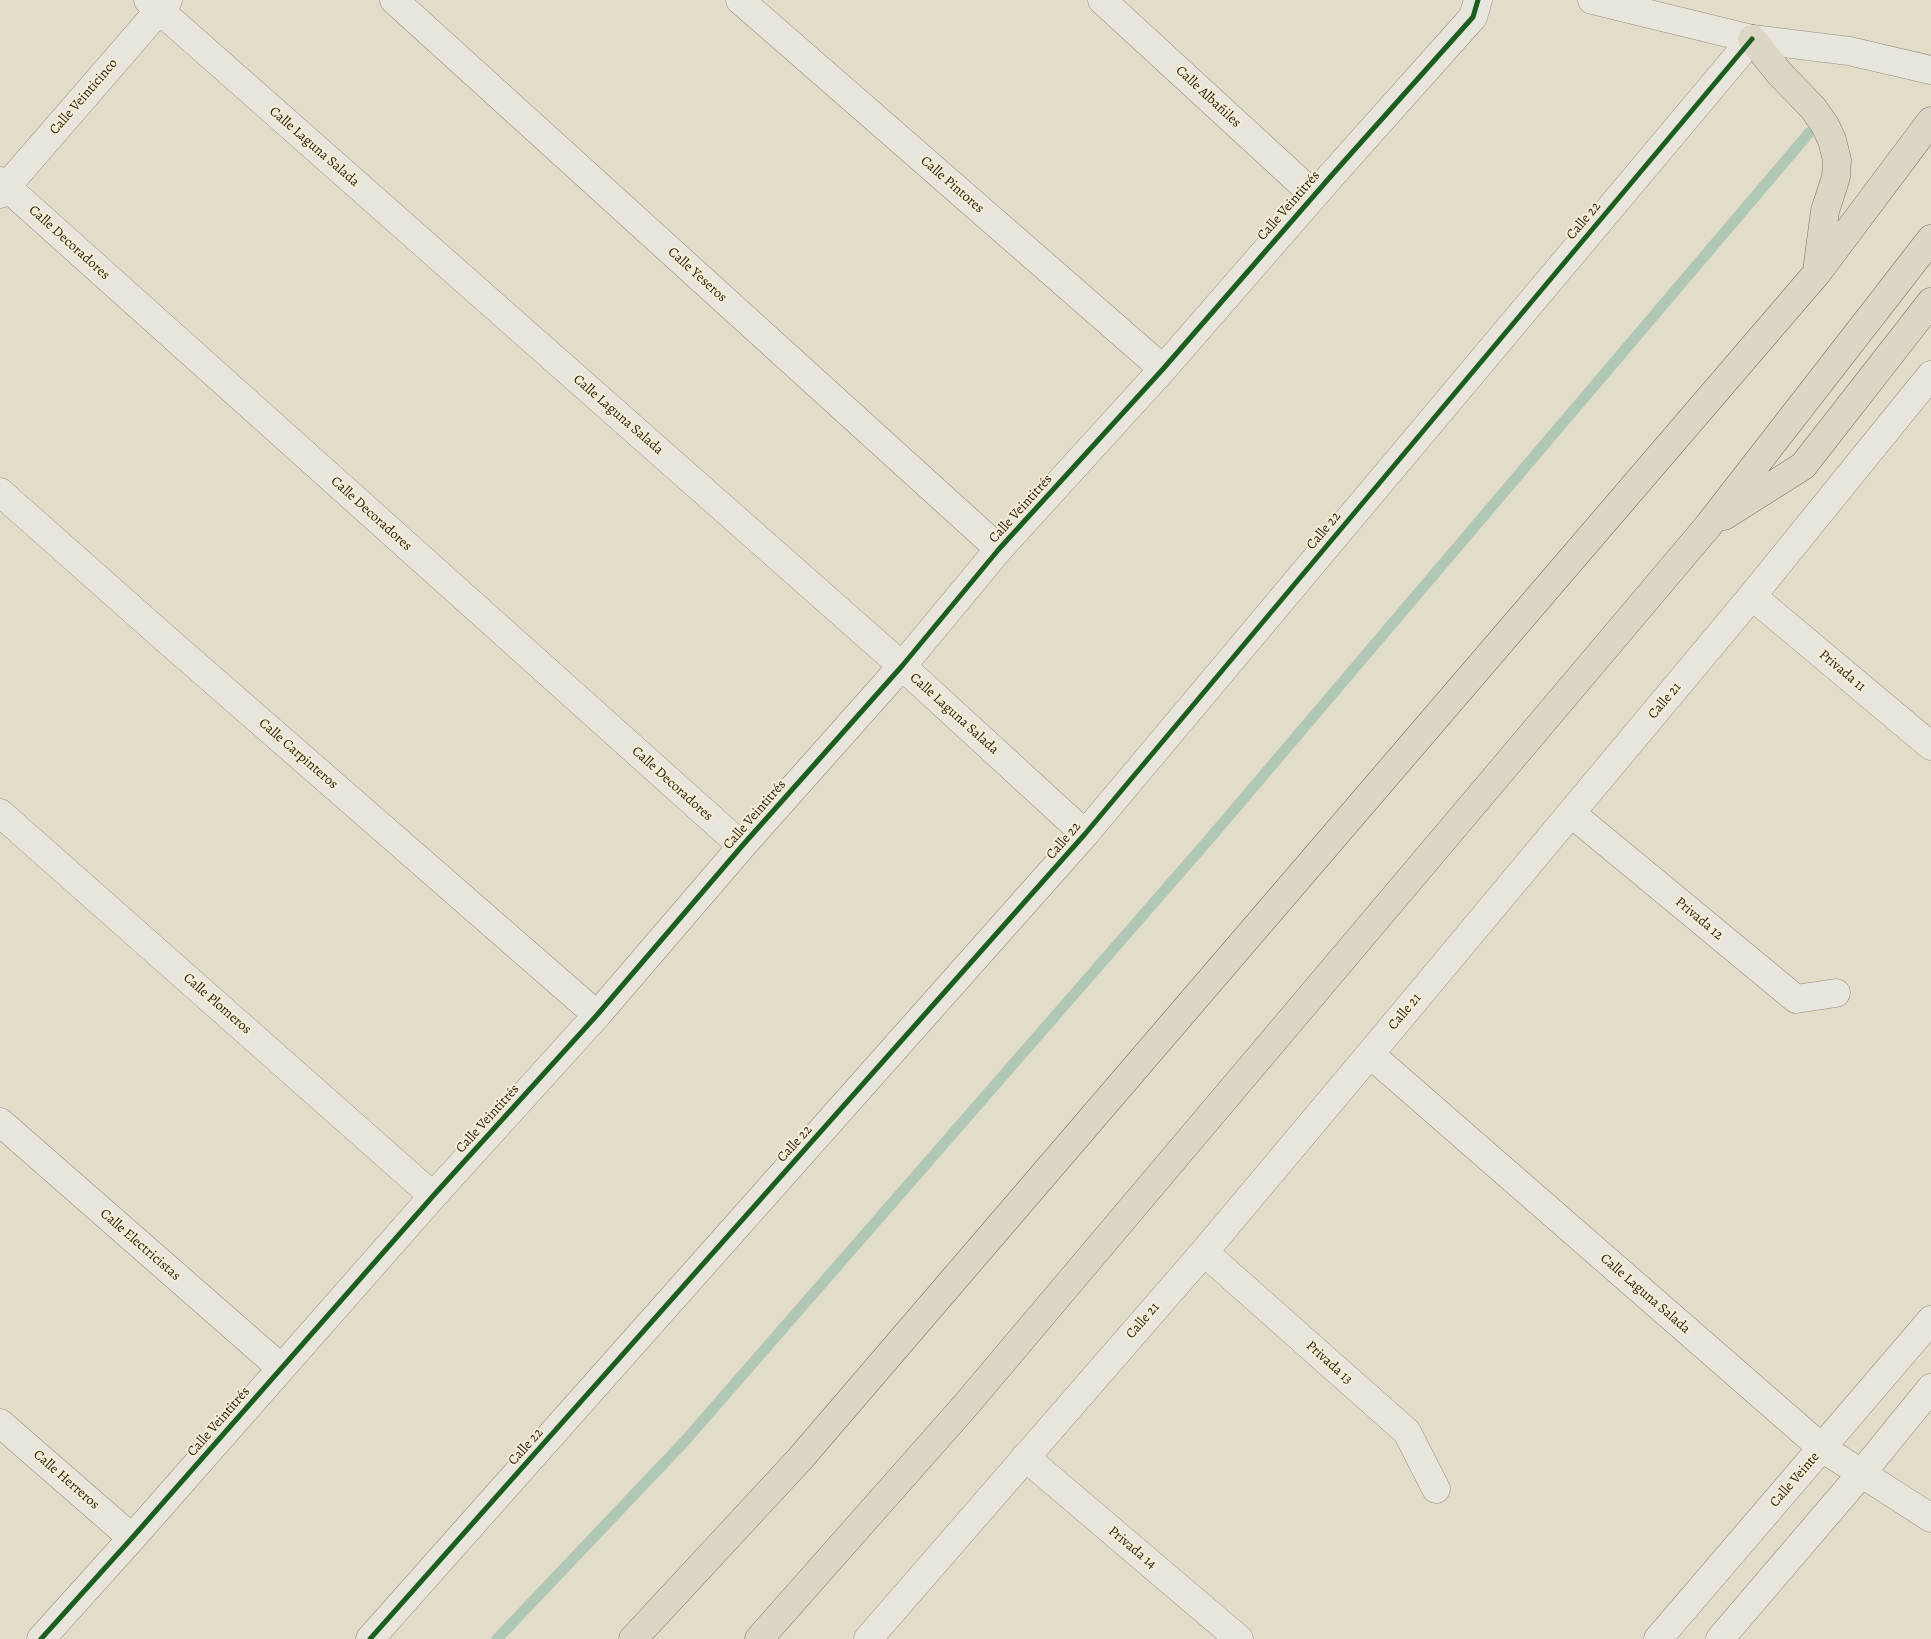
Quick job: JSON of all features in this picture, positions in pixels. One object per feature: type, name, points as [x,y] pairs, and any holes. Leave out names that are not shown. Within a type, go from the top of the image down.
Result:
[{"type":"highway","points":[[1752,39],[1780,74],[1813,108],[1832,140],[1837,160],[1836,178],[1825,210],[1817,273]]},
{"type":"highway","points":[[633,1639],[799,1460],[1817,273],[1931,121]]},
{"type":"highway","points":[[759,1639],[965,1406],[1708,526],[1931,240]]},
{"type":"highway","points":[[1708,526],[1804,466],[1931,302]]},
{"type":"street","name":"Calle Yeseros","points":[[394,0],[999,549]]},
{"type":"street","name":"Calle Pintores","points":[[740,0],[1163,369]]},
{"type":"street","name":"Calle Albañiles","points":[[1102,0],[1314,195]]},
{"type":"street","name":"Calle Veintitrés","points":[[40,1639],[132,1538],[433,1196],[597,1015],[742,846],[902,666],[999,549],[1163,369],[1314,195],[1473,17],[1478,0]]},
{"type":"street","points":[[1592,0],[1752,39],[1849,51],[1931,70]]},
{"type":"street","name":"Calle Veinticinco","points":[[2,187],[158,3]]},
{"type":"street","name":"Calle Laguna Salada","points":[[158,3],[902,666],[1085,834]]},
{"type":"street","name":"Calle 22","points":[[370,1639],[1085,834],[1752,39]]},
{"type":"street","name":"Calle Decoradores","points":[[2,187],[742,846]]},
{"type":"street","name":"Calle 21","points":[[868,1639],[1204,1252],[1752,596],[1931,375]]},
{"type":"street","name":"Calle Carpinteros","points":[[0,492],[597,1015]]},
{"type":"street","name":"Privada 11","points":[[1752,596],[1931,746]]},
{"type":"street","name":"Calle Plomeros","points":[[0,813],[433,1196]]},
{"type":"street","name":"Privada 12","points":[[1571,813],[1796,999],[1836,993]]},
{"type":"street","name":"Calle Laguna Salada","points":[[1370,1054],[1822,1448],[1931,1518]]},
{"type":"street","name":"Calle Electricistas","points":[[0,1122],[281,1368]]},
{"type":"street","name":"Privada 13","points":[[1204,1252],[1407,1432],[1436,1490]]},
{"type":"street","name":"Calle Veinte","points":[[1658,1639],[1931,1320]]},
{"type":"street","points":[[1720,1639],[1861,1474],[1931,1388]]},
{"type":"street","name":"Calle Herreros","points":[[0,1423],[132,1538]]},
{"type":"street","name":"Privada 14","points":[[1025,1457],[1239,1639]]},
{"type":"waterway","points":[[497,1639],[684,1442],[1211,837],[1809,133]]},
{"type":"cycle path","points":[[41,1639],[433,1196],[597,1015],[742,846],[902,666],[999,549],[1163,369],[1473,17],[1478,0]]},
{"type":"cycle path","points":[[370,1639],[1085,834],[1752,39]]}]
